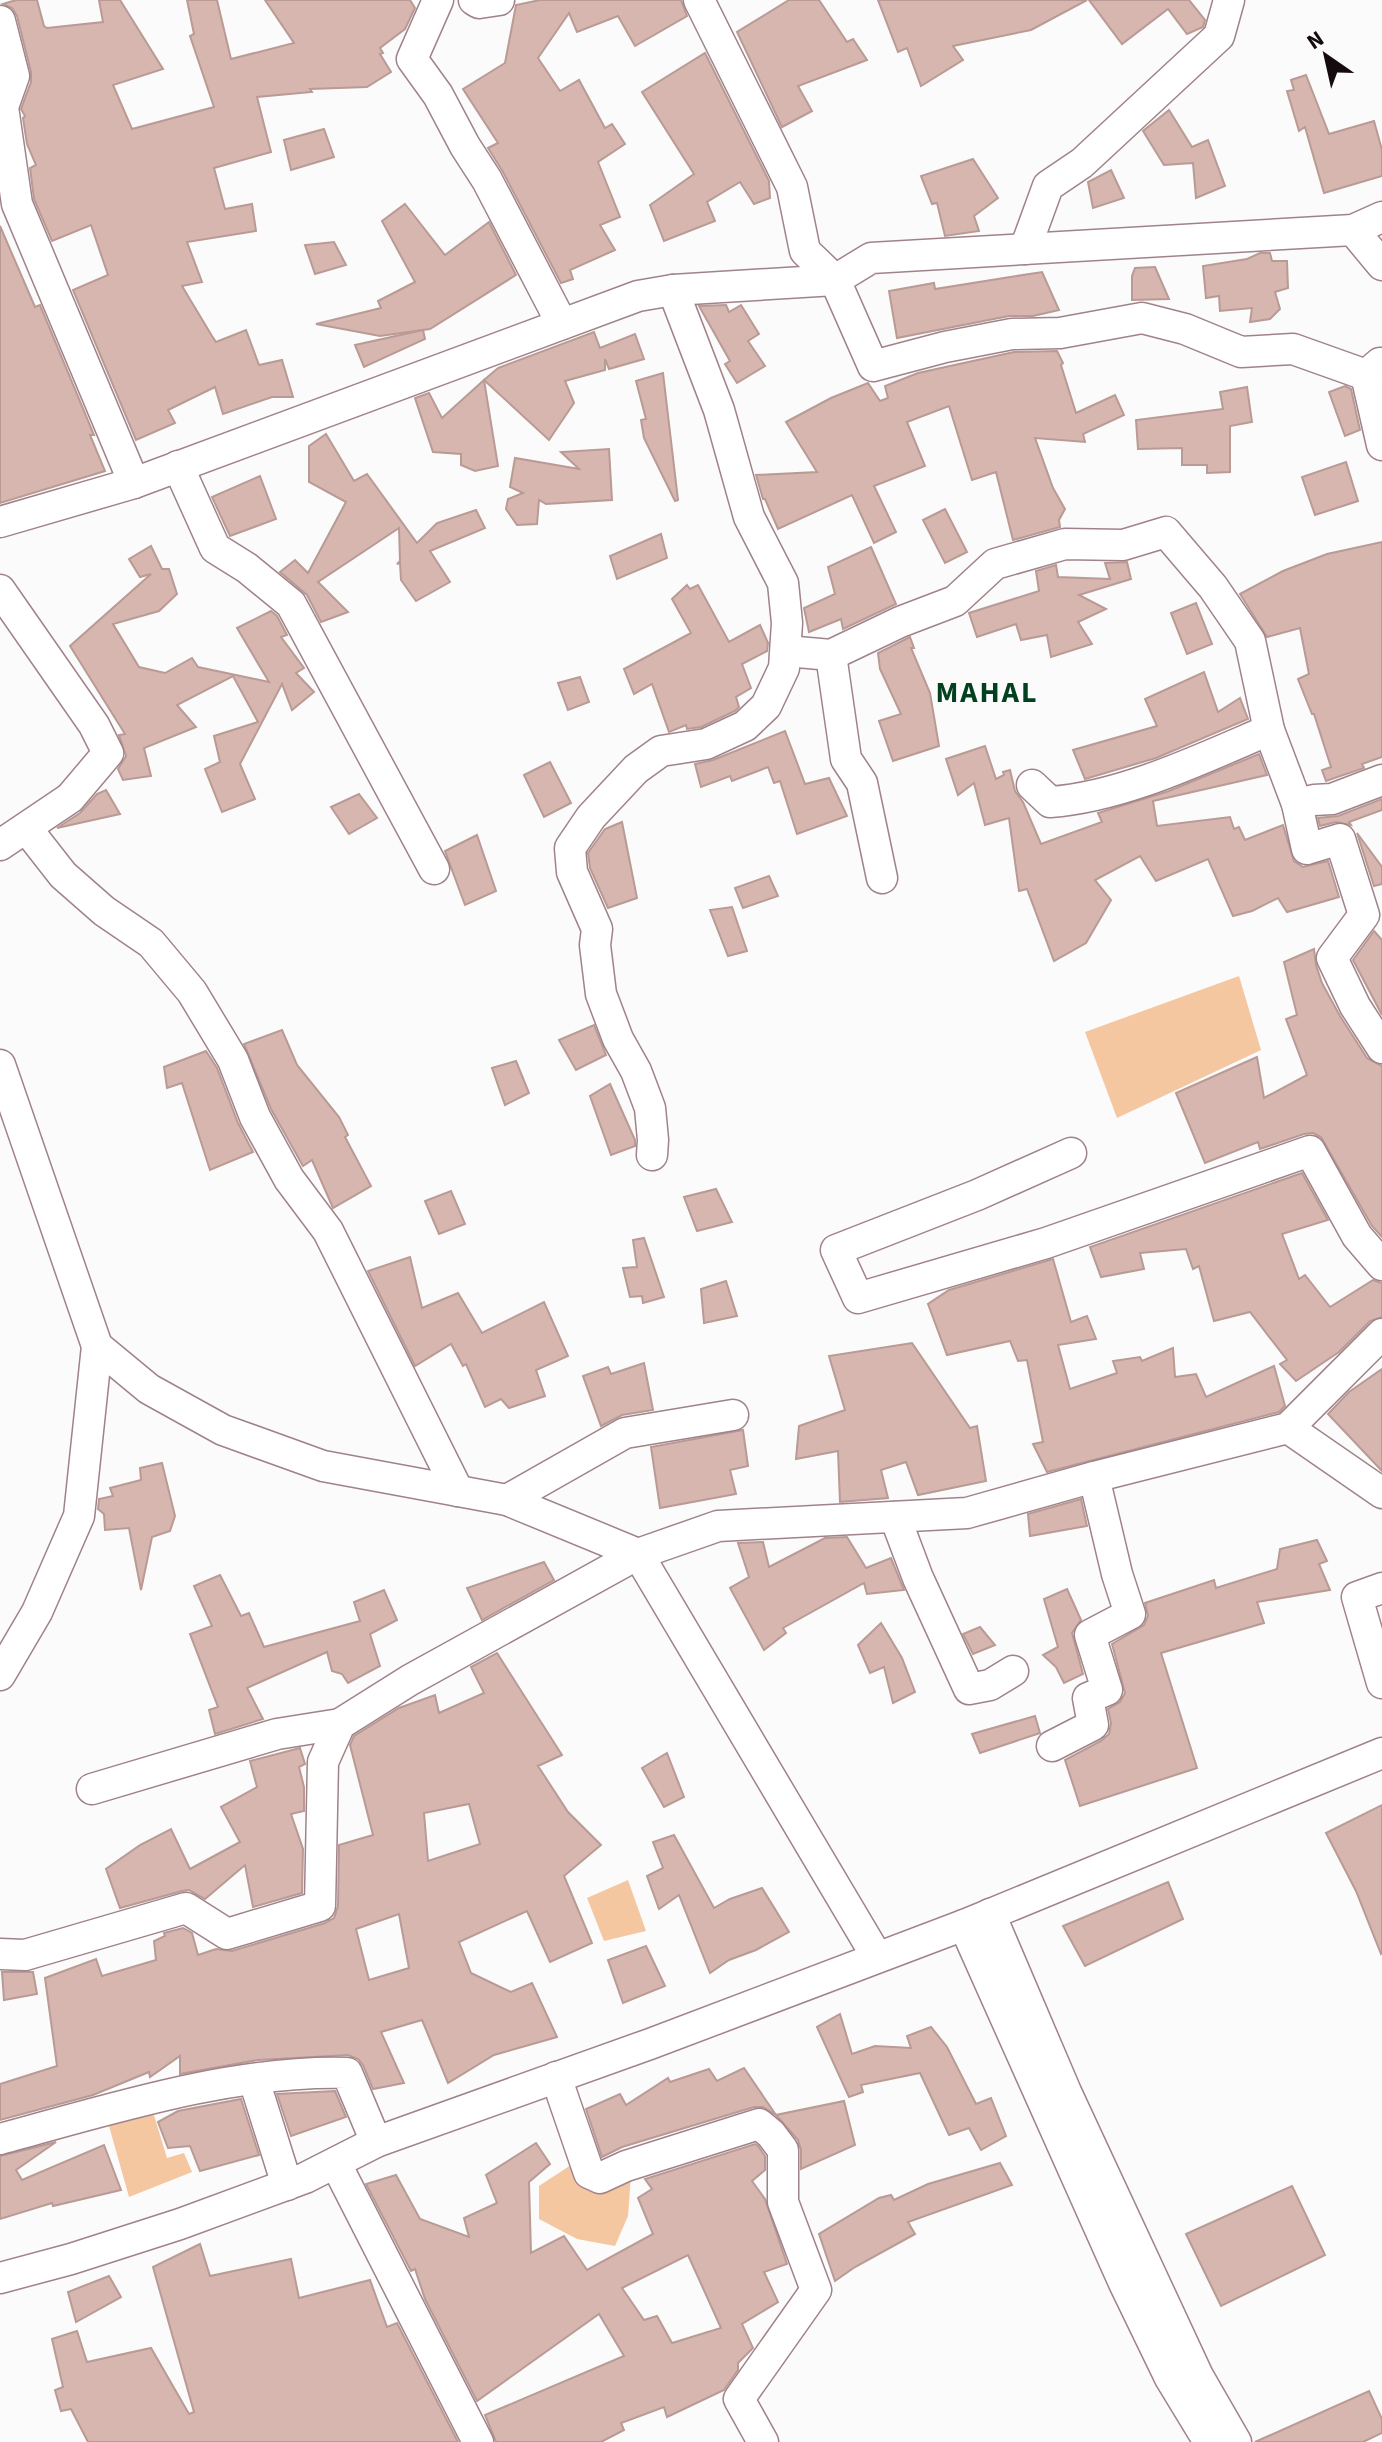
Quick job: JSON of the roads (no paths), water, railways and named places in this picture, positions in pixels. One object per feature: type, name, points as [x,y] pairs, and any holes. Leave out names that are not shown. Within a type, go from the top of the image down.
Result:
[{"type":"street","points":[[438,0],[412,59],[438,95],[487,180],[562,324]]},
{"type":"street","points":[[474,0],[479,3],[499,0]]},
{"type":"street","points":[[699,0],[792,187],[805,251],[835,280],[873,366],[1012,334],[1060,333],[1142,318],[1185,329],[1241,352],[1293,349],[1374,368],[1382,445]]},
{"type":"street","points":[[1025,249],[1048,186],[1082,163],[1219,36],[1229,0]]},
{"type":"street","points":[[0,21],[14,76],[3,107],[17,204],[134,483]]},
{"type":"street","points":[[0,522],[134,483],[638,296],[673,290],[835,280],[871,258],[1353,230],[1382,217]]},
{"type":"street","points":[[1353,230],[1382,265]]},
{"type":"street","points":[[652,1155],[650,1108],[601,994],[595,945],[597,929],[572,872],[570,848],[591,817],[636,769],[661,751],[706,744],[745,726],[766,706],[784,668],[787,623],[783,583],[749,517],[719,410],[673,290]]},
{"type":"street","points":[[178,466],[215,548],[247,568],[291,604],[434,869]]},
{"type":"street","points":[[786,651],[831,655],[900,622],[955,601],[995,564],[1065,544],[1123,545],[1166,532],[1213,587],[1250,641],[1269,730],[1297,804],[1307,849],[1340,839],[1364,915],[1332,958],[1355,1006],[1382,1048]]},
{"type":"street","points":[[0,590],[94,725],[108,753],[70,798],[0,845]]},
{"type":"street","points":[[831,655],[846,759],[862,783],[882,878]]},
{"type":"street","points":[[1032,785],[1050,802],[1077,800],[1178,769],[1269,730]]},
{"type":"street","points":[[1297,804],[1332,799],[1382,780]]},
{"type":"street","points":[[27,829],[63,875],[104,911],[151,943],[192,992],[233,1060],[255,1117],[289,1179],[328,1231],[458,1491]]},
{"type":"street","points":[[0,1065],[97,1346],[79,1516],[37,1612],[0,1675]]},
{"type":"street","points":[[1071,1153],[977,1195],[836,1250],[858,1298],[1046,1243],[1310,1151],[1357,1236],[1382,1265]]},
{"type":"street","points":[[92,1789],[277,1734],[340,1724],[410,1680],[638,1554],[718,1526],[967,1513],[1288,1428],[1382,1334]]},
{"type":"street","points":[[97,1346],[149,1389],[223,1430],[323,1466],[507,1500],[638,1554],[877,1957]]},
{"type":"street","points":[[507,1500],[625,1433],[733,1415]]},
{"type":"street","points":[[1288,1428],[1382,1493]]},
{"type":"street","points":[[1052,1746],[1093,1725],[1088,1698],[1107,1690],[1090,1635],[1130,1614],[1094,1477]]},
{"type":"street","points":[[895,1517],[918,1578],[969,1689],[990,1685],[1013,1671]]},
{"type":"street","points":[[1382,1588],[1357,1597],[1382,1683]]},
{"type":"street","points":[[0,1954],[25,1955],[186,1908],[227,1934],[320,1906],[323,1762],[340,1724]]},
{"type":"street","points":[[0,2278],[166,2228],[287,2185],[336,2164],[376,2142],[977,1919],[1382,1753]]},
{"type":"street","points":[[977,1919],[1124,2283],[1170,2378],[1209,2442]]},
{"type":"street","points":[[977,1919],[1066,2092],[1198,2376],[1236,2442]]},
{"type":"street","points":[[0,2139],[119,2107],[254,2080],[347,2073],[376,2142]]},
{"type":"street","points":[[556,2077],[589,2173],[600,2178],[626,2166],[759,2124],[783,2150],[783,2202],[816,2290],[739,2399],[763,2442]]},
{"type":"street","points":[[254,2080],[287,2185]]},
{"type":"street","points":[[336,2164],[478,2442]]},
{"type":"district","name":"MAHAL","points":[[987,692]]}]
